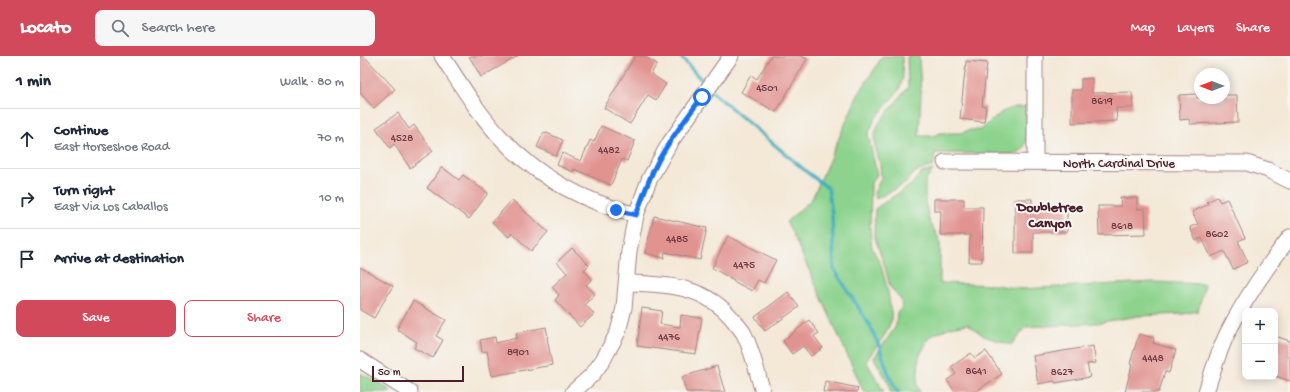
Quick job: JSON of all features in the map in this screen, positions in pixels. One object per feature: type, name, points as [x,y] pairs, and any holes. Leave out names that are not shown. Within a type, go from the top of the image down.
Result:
[{"type":"street","points":[[442,56],[477,108],[502,140],[523,160],[548,178],[589,200],[616,210],[636,215]]},
{"type":"street","points":[[573,392],[592,375],[603,360],[618,332],[624,308],[629,251],[636,215],[649,180],[657,163],[672,139],[731,56]]},
{"type":"street","points":[[1035,56],[1035,162]]},
{"type":"street","name":"North Cardinal Drive","points":[[945,162],[1247,163],[1268,170],[1290,181]]},
{"type":"street","points":[[1206,392],[1226,336],[1247,297],[1290,237]]},
{"type":"street","points":[[627,283],[674,286],[702,295],[716,303],[729,315],[743,333],[752,352],[763,392]]},
{"type":"street","points":[[360,360],[410,392]]},
{"type":"green space","points":[[882,56],[902,56],[903,77],[899,90],[875,119],[868,134],[877,175],[871,183],[870,230],[872,248],[881,265],[888,292],[892,319],[886,333],[866,361],[884,392],[864,392],[786,222],[812,199],[858,95]]},
{"type":"green space","points":[[907,56],[919,56],[921,94],[919,136],[933,136],[940,133],[960,133],[970,130],[980,130],[1002,112],[1015,107],[1027,107],[1026,142],[1023,149],[1016,154],[935,153],[933,166],[915,172],[906,183],[876,199],[874,193],[881,178],[880,164],[874,136],[879,123],[908,87]]},
{"type":"green space","points":[[933,170],[925,182],[925,201],[929,220],[940,241],[940,283],[996,285],[1021,289],[1153,282],[1205,284],[1198,311],[1184,314],[1138,316],[1097,323],[1026,327],[1011,345],[984,336],[968,324],[950,327],[929,337],[919,357],[917,385],[920,392],[890,392],[889,384],[874,358],[896,326],[897,312],[902,309],[901,300],[890,287],[874,235],[875,209],[911,185],[921,173]]},
{"type":"green space","points":[[360,373],[383,385],[392,392],[360,392]]},
{"type":"building","points":[[360,56],[364,56],[395,89],[374,108],[360,93]]},
{"type":"building","points":[[469,56],[518,56],[481,77]]},
{"type":"building","points":[[635,56],[644,56],[657,64],[651,74],[666,84],[656,100],[648,95],[630,124],[604,108]]},
{"type":"building","points":[[771,56],[801,56],[807,59],[776,112],[741,92],[751,75],[757,79]]},
{"type":"building","points":[[966,61],[987,63],[982,106],[986,107],[984,122],[960,119]]},
{"type":"building","points":[[1092,78],[1092,93],[1132,92],[1133,108],[1116,108],[1117,121],[1072,123],[1072,90],[1081,90],[1081,79]]},
{"type":"building","points":[[1194,94],[1194,104],[1230,104],[1230,95],[1237,95],[1238,122],[1190,124],[1189,119],[1180,120],[1179,95]]},
{"type":"building","points":[[398,113],[409,129],[414,125],[433,151],[410,168],[394,144],[390,148],[376,128]]},
{"type":"building","points":[[601,126],[635,141],[627,161],[622,159],[611,185],[574,169],[573,172],[557,165],[562,153],[581,161],[590,140],[594,142]]},
{"type":"building","points":[[544,132],[563,140],[556,156],[537,147]]},
{"type":"building","points":[[442,167],[459,180],[463,175],[488,193],[469,219],[427,188]]},
{"type":"building","points":[[1217,197],[1220,202],[1227,199],[1245,238],[1238,241],[1248,262],[1233,269],[1224,251],[1211,257],[1202,238],[1196,241],[1190,227],[1198,224],[1192,212],[1209,204],[1207,202]]},
{"type":"building","points":[[1120,198],[1137,198],[1137,209],[1145,209],[1146,234],[1099,235],[1098,206],[1121,206]]},
{"type":"building","points":[[934,199],[964,199],[964,207],[983,207],[982,262],[969,262],[970,235],[940,235],[941,211],[934,211]]},
{"type":"building","points":[[1015,199],[1032,199],[1032,206],[1067,206],[1067,232],[1033,232],[1033,253],[1015,253]]},
{"type":"building","points":[[512,200],[548,232],[531,251],[512,233],[509,237],[492,222]]},
{"type":"building","points":[[654,216],[707,228],[700,260],[665,252],[664,258],[645,253]]},
{"type":"building","points":[[728,236],[776,260],[764,283],[758,280],[752,291],[712,268]]},
{"type":"building","points":[[572,248],[589,265],[584,270],[592,279],[586,285],[595,294],[585,304],[594,314],[580,327],[555,300],[559,295],[552,287],[567,273],[557,262]]},
{"type":"building","points":[[360,267],[393,286],[374,318],[360,310]]},
{"type":"building","points":[[788,292],[799,307],[765,331],[755,317]]},
{"type":"building","points":[[413,301],[446,320],[436,336],[443,340],[433,358],[414,348],[417,342],[397,329]]},
{"type":"building","points":[[642,308],[662,311],[660,324],[680,327],[681,315],[702,318],[696,354],[637,346]]},
{"type":"building","points":[[809,320],[819,333],[814,336],[823,348],[811,356],[803,346],[792,354],[783,341]]},
{"type":"building","points":[[546,327],[552,365],[492,376],[487,351],[482,352],[480,340],[495,337],[496,343],[517,338],[516,333]]},
{"type":"building","points":[[1139,334],[1154,338],[1153,343],[1176,350],[1169,373],[1165,372],[1159,392],[1125,392],[1132,365],[1130,364]]},
{"type":"building","points":[[1278,337],[1290,341],[1290,381],[1278,377]]},
{"type":"building","points":[[1093,346],[1096,363],[1087,364],[1090,377],[1055,383],[1055,381],[1038,384],[1033,356]]},
{"type":"building","points":[[986,351],[1002,374],[975,392],[955,392],[947,380],[956,374],[951,367],[971,353],[975,358]]},
{"type":"building","points":[[717,366],[725,392],[686,392],[682,377]]},
{"type":"building","points":[[825,381],[858,388],[857,392],[823,392]]},
{"type":"waterway","points":[[680,56],[706,85]]},
{"type":"waterway","points":[[711,91],[808,173],[828,188],[832,214],[834,269],[870,326],[879,346],[890,378],[898,392]]},
{"type":"district","name":"Doubletree Canyon","points":[[1050,214]]},
{"type":"route","points":[[616,210],[636,215],[657,163],[702,97]]}]
